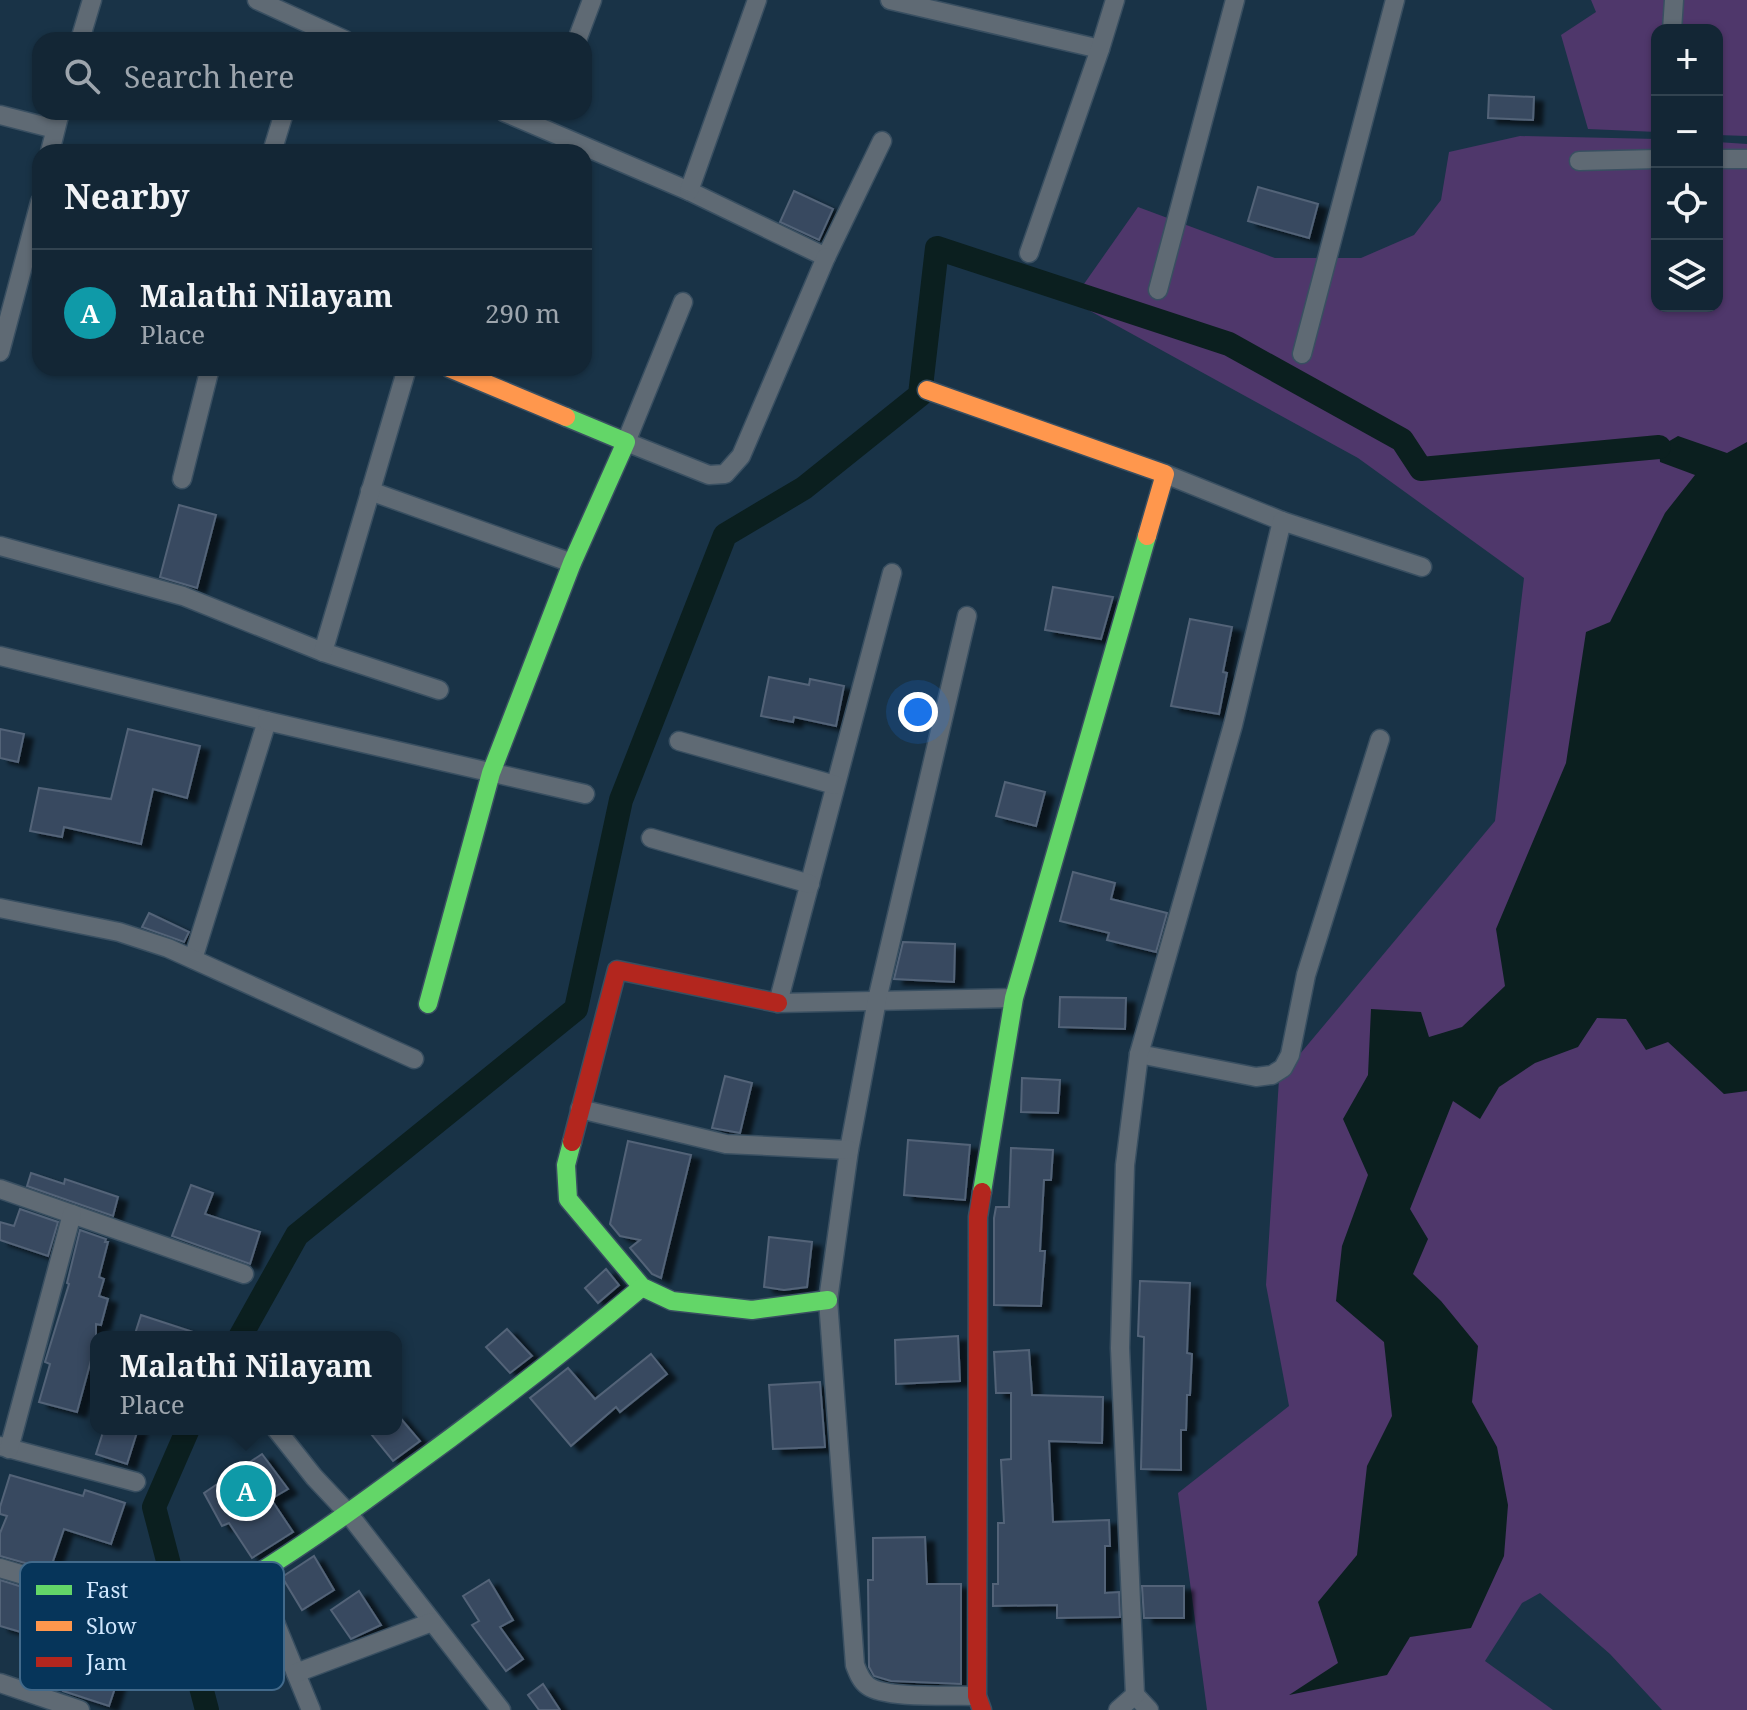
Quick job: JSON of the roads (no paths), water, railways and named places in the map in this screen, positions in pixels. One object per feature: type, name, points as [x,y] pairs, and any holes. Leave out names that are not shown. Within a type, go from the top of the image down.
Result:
[{"type":"street","points":[[82,32],[92,0]]},
{"type":"street","points":[[257,0],[327,32]]},
{"type":"street","points":[[580,32],[592,0]]},
{"type":"street","points":[[689,191],[757,0]]},
{"type":"street","points":[[890,0],[1100,49]]},
{"type":"street","points":[[1029,253],[1115,0]]},
{"type":"street","points":[[1158,290],[1235,0]]},
{"type":"street","points":[[1302,354],[1395,0]]},
{"type":"street","points":[[1672,24],[1674,0]]},
{"type":"street","points":[[0,115],[32,118]]},
{"type":"street","points":[[274,144],[282,120]]},
{"type":"street","points":[[52,144],[57,121]]},
{"type":"street","points":[[546,121],[826,257]]},
{"type":"street","points":[[468,376],[709,475],[725,474],[741,456],[826,257],[882,141]]},
{"type":"street","points":[[1579,161],[1651,159]]},
{"type":"street","points":[[1723,159],[1747,159]]},
{"type":"street","points":[[0,352],[32,232]]},
{"type":"street","points":[[428,1004],[491,773],[572,563],[683,302]]},
{"type":"street","points":[[182,479],[208,376]]},
{"type":"street","points":[[323,652],[405,376]]},
{"type":"street","points":[[927,390],[1165,474],[1282,521],[1422,567]]},
{"type":"street","points":[[967,616],[877,1000],[849,1150],[828,1300],[855,1665],[867,1686],[877,1690],[980,1703],[976,1230],[1014,998],[1165,474]]},
{"type":"street","points":[[370,491],[572,563]]},
{"type":"street","points":[[1149,1710],[1135,1695],[1120,1348],[1125,1165],[1139,1054],[1233,725],[1282,521]]},
{"type":"street","points":[[0,546],[183,596],[323,652],[439,690]]},
{"type":"street","points":[[778,1003],[892,573]]},
{"type":"street","points":[[0,656],[585,794]]},
{"type":"street","points":[[193,959],[267,721]]},
{"type":"street","points":[[1139,1054],[1256,1077],[1272,1075],[1283,1068],[1290,1055],[1306,975],[1380,739]]},
{"type":"street","points":[[679,741],[835,785]]},
{"type":"street","points":[[651,838],[810,884]]},
{"type":"street","points":[[0,920],[0,908],[119,932],[193,959],[414,1059]]},
{"type":"street","points":[[828,1300],[752,1310],[672,1301],[642,1287],[568,1199],[566,1165],[617,970],[778,1003],[1014,998]]},
{"type":"street","points":[[580,1109],[726,1144],[849,1150]]},
{"type":"street","points":[[0,1189],[244,1274]]},
{"type":"street","points":[[72,1214],[5,1447],[136,1482]]},
{"type":"street","points":[[276,1562],[485,1413],[642,1287]]},
{"type":"street","points":[[281,1435],[348,1513],[501,1710]]},
{"type":"street","points":[[0,1568],[20,1574]]},
{"type":"street","points":[[296,1673],[432,1622]]},
{"type":"street","points":[[284,1644],[311,1710]]},
{"type":"street","points":[[0,1683],[20,1690]]},
{"type":"street","points":[[21,1690],[80,1710]]},
{"type":"street","points":[[1118,1710],[1135,1695]]},
{"type":"waterway","points":[[243,1331],[297,1235],[576,1009],[621,800],[725,535],[804,488],[920,395],[937,248],[1229,344],[1402,440],[1421,469],[1659,447]]},
{"type":"waterway","points":[[168,1562],[154,1507],[185,1435]]},
{"type":"waterway","points":[[202,1690],[207,1710]]},
{"type":"place","name":"Malathi Nilayam","points":[[246,1491]]}]
